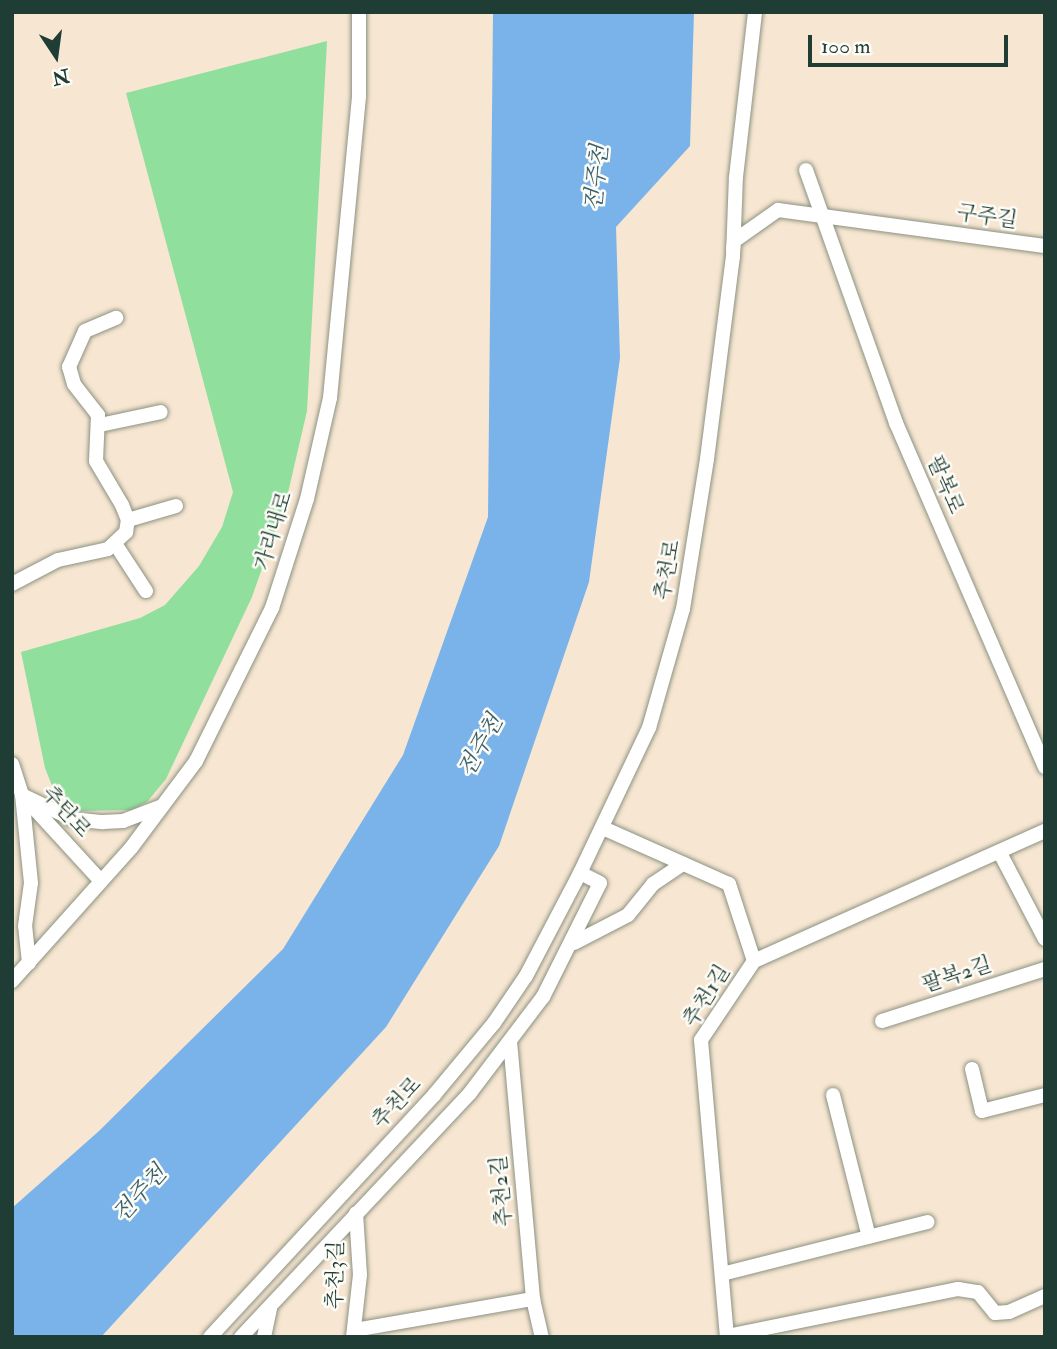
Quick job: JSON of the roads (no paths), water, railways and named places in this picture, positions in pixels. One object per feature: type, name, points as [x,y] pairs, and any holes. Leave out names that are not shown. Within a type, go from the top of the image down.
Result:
[{"type":"street","name":"가리내로","points":[[12,981],[164,806],[228,703],[272,608],[307,499],[330,398],[359,95],[359,12]]},
{"type":"street","name":"추천로","points":[[733,257],[736,177],[755,12]]},
{"type":"street","points":[[806,170],[819,214]]},
{"type":"street","name":"추천로","points":[[210,1337],[434,1095],[494,1023],[526,976],[603,828],[649,728],[683,609],[734,241],[778,211],[925,229]]},
{"type":"street","name":"팔복로","points":[[819,214],[896,423],[1045,767]]},
{"type":"street","name":"구주길","points":[[925,229],[1045,246]]},
{"type":"street","points":[[116,318],[85,331],[69,367],[74,384],[94,408],[100,425],[96,461],[128,520]]},
{"type":"street","points":[[100,425],[161,412]]},
{"type":"street","points":[[12,584],[58,560],[116,545],[128,520],[176,506]]},
{"type":"street","points":[[116,545],[146,591]]},
{"type":"street","name":"추탄로","points":[[12,764],[18,791],[100,880]]},
{"type":"street","points":[[18,791],[72,819],[122,821],[164,806]]},
{"type":"street","points":[[18,791],[31,883],[25,926],[29,962]]},
{"type":"street","name":"추천1길","points":[[603,828],[729,884],[754,961],[701,1040],[727,1337]]},
{"type":"street","points":[[754,961],[1045,831]]},
{"type":"street","points":[[1000,853],[1045,939]]},
{"type":"street","points":[[573,944],[628,915],[653,884],[683,864]]},
{"type":"street","points":[[241,1337],[470,1093],[543,997],[573,944],[600,883],[580,873]]},
{"type":"street","name":"팔복2길","points":[[882,1021],[1045,968]]},
{"type":"street","name":"추천2길","points":[[510,1041],[533,1299],[542,1337]]},
{"type":"street","points":[[972,1069],[982,1111],[1045,1095]]},
{"type":"street","points":[[833,1095],[869,1237]]},
{"type":"street","name":"추천3길","points":[[354,1334],[360,1275],[356,1213]]},
{"type":"street","points":[[722,1274],[928,1222]]},
{"type":"street","points":[[727,1337],[958,1289],[978,1292],[995,1313],[1009,1312],[1045,1296]]},
{"type":"street","points":[[354,1334],[533,1299]]},
{"type":"street","points":[[264,1337],[274,1301]]},
{"type":"water","name":"전주천","points":[[493,12],[694,12],[690,146],[616,227],[620,358],[589,582],[499,846],[386,1027],[101,1337],[12,1337],[12,1208],[99,1131],[283,949],[403,755],[488,517]]}]
